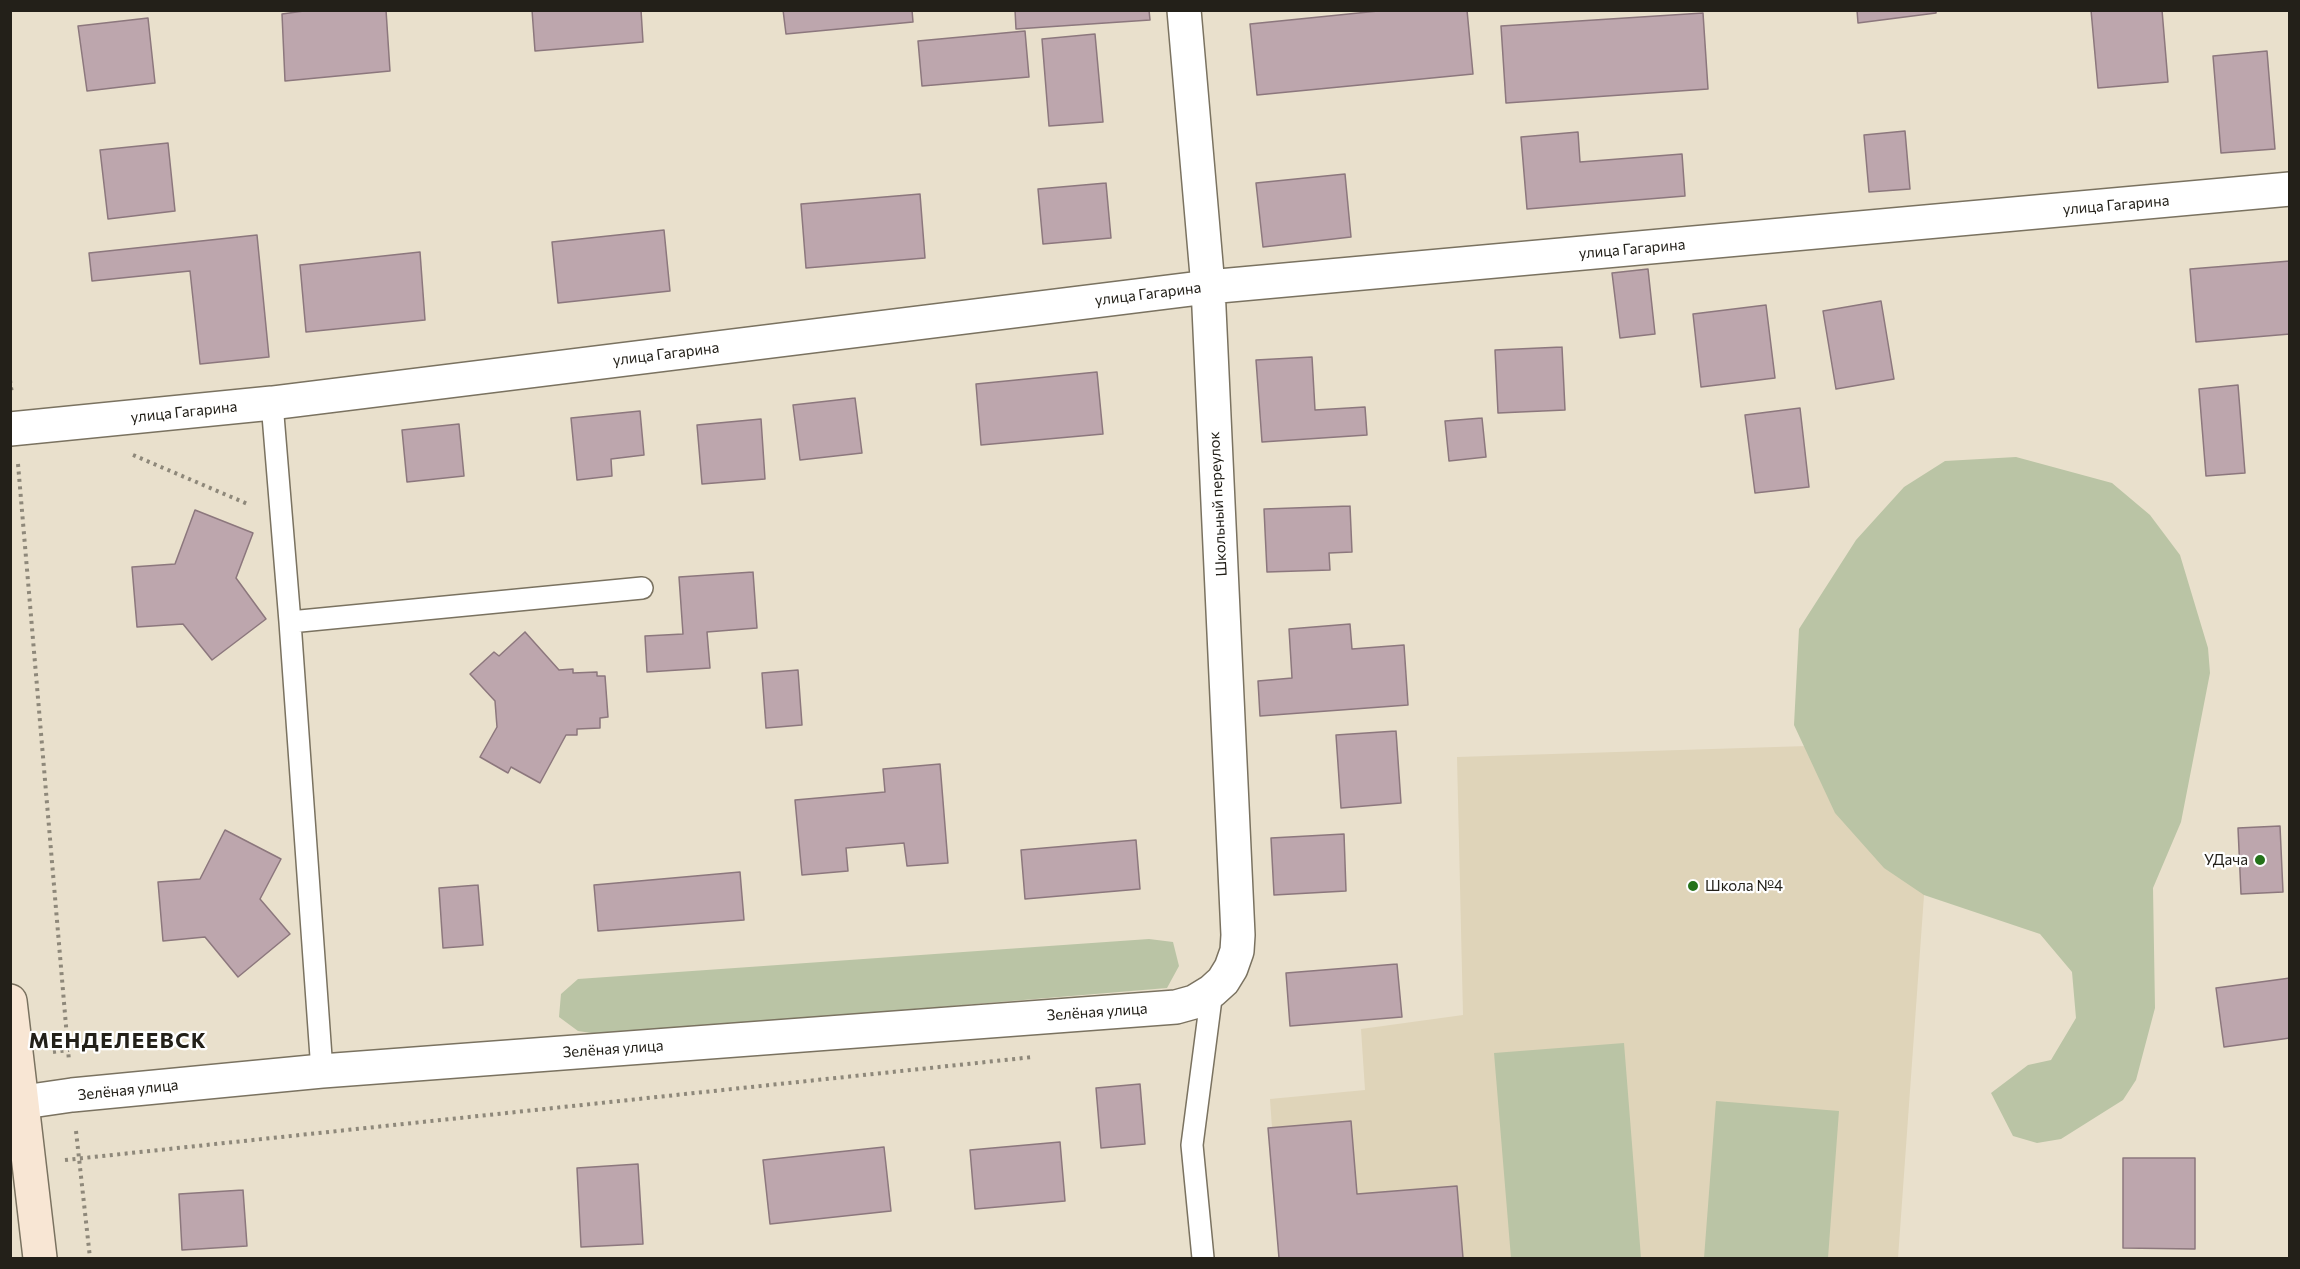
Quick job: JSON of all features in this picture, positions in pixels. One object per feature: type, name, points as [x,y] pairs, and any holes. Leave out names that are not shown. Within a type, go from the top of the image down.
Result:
[{"type":"street","name":"Школьный переулок","points":[[1184,10],[1208,287],[1238,935],[1237,951],[1231,968],[1223,981],[1212,991]]},
{"type":"street","name":"улица Гагарина","points":[[13,428],[272,403],[1208,287],[2289,189]]},
{"type":"street","name":"Зелёная улица","points":[[16,1103],[72,1095],[322,1071],[1176,1006],[1194,1002],[1212,991]]},
{"type":"street","points":[[10,1001],[16,1103],[29,1165],[40,1258]]},
{"type":"lane","points":[[272,403],[322,1071]]},
{"type":"lane","points":[[290,622],[642,588]]},
{"type":"lane","points":[[1203,1258],[1192,1145],[1212,991]]},
{"type":"path","points":[[10,380],[13,428]]},
{"type":"path","points":[[126,452],[282,519]]},
{"type":"path","points":[[10,463],[18,462],[72,1095],[90,1258]]},
{"type":"path","points":[[29,1165],[79,1157],[1040,1057]]},
{"type":"shaded area","name":"Школа №4","points":[[1935,742],[1898,1258],[1281,1258],[1270,1099],[1365,1090],[1361,1029],[1463,1015],[1457,757]]},
{"type":"green space","points":[[2016,457],[2112,483],[2150,515],[2180,555],[2208,648],[2210,673],[2181,822],[2153,888],[2155,1008],[2136,1080],[2123,1100],[2061,1139],[2037,1143],[2013,1136],[1991,1093],[2028,1065],[2051,1060],[2076,1018],[2072,972],[2040,934],[1924,895],[1884,868],[1835,813],[1794,725],[1799,629],[1856,540],[1904,487],[1945,461]]},
{"type":"green space","points":[[1149,939],[1173,942],[1179,966],[1167,988],[604,1035],[578,1031],[559,1017],[561,994],[578,979]]},
{"type":"green space","points":[[1624,1043],[1641,1258],[1511,1258],[1494,1053]]},
{"type":"green space","points":[[1716,1101],[1839,1111],[1828,1258],[1704,1258]]},
{"type":"building","points":[[311,10],[386,10],[390,71],[285,81],[282,14]]},
{"type":"building","points":[[532,10],[641,10],[643,42],[535,51]]},
{"type":"building","points":[[783,10],[912,10],[913,22],[786,34]]},
{"type":"building","points":[[1015,10],[1149,10],[1150,20],[1016,29]]},
{"type":"building","points":[[1388,10],[1467,10],[1473,74],[1257,95],[1250,24]]},
{"type":"building","points":[[1857,10],[1936,10],[1936,13],[1858,23]]},
{"type":"building","points":[[2091,10],[2162,10],[2168,82],[2098,88]]},
{"type":"building","points":[[1703,13],[1708,89],[1506,103],[1501,26]]},
{"type":"building","points":[[148,18],[155,83],[87,91],[78,26]]},
{"type":"building","points":[[1025,31],[1029,77],[922,86],[918,41]]},
{"type":"building","points":[[1095,34],[1103,122],[1049,126],[1042,39]]},
{"type":"building","points":[[2267,51],[2275,149],[2221,153],[2213,56]]},
{"type":"building","points":[[1905,131],[1910,189],[1869,192],[1864,135]]},
{"type":"building","points":[[1578,132],[1580,162],[1682,154],[1685,196],[1527,209],[1521,137]]},
{"type":"building","points":[[168,143],[175,211],[108,219],[100,150]]},
{"type":"building","points":[[1345,174],[1351,237],[1263,247],[1256,183]]},
{"type":"building","points":[[1106,183],[1111,238],[1043,244],[1038,189]]},
{"type":"building","points":[[920,194],[925,258],[806,268],[801,204]]},
{"type":"building","points":[[664,230],[670,291],[558,303],[552,242]]},
{"type":"building","points":[[257,235],[269,357],[200,364],[190,271],[92,281],[89,253]]},
{"type":"building","points":[[420,252],[425,320],[306,332],[300,265]]},
{"type":"building","points":[[2290,261],[2290,334],[2196,342],[2190,269]]},
{"type":"building","points":[[1648,269],[1655,334],[1620,338],[1612,273]]},
{"type":"building","points":[[1881,301],[1894,379],[1836,389],[1823,311]]},
{"type":"building","points":[[1766,305],[1775,378],[1701,387],[1693,314]]},
{"type":"building","points":[[1562,347],[1565,410],[1498,413],[1495,350]]},
{"type":"building","points":[[1312,357],[1315,410],[1365,407],[1367,435],[1262,442],[1256,360]]},
{"type":"building","points":[[1097,372],[1103,434],[981,445],[976,384]]},
{"type":"building","points":[[2238,385],[2245,473],[2206,476],[2199,389]]},
{"type":"building","points":[[855,398],[862,453],[800,460],[793,405]]},
{"type":"building","points":[[1800,408],[1809,487],[1755,493],[1745,415]]},
{"type":"building","points":[[640,411],[644,455],[611,459],[612,476],[577,480],[571,418]]},
{"type":"building","points":[[1482,418],[1486,457],[1449,461],[1445,421]]},
{"type":"building","points":[[761,419],[765,479],[702,484],[697,425]]},
{"type":"building","points":[[459,424],[464,476],[407,482],[402,430]]},
{"type":"building","points":[[1350,506],[1352,552],[1329,553],[1330,570],[1267,572],[1264,509]]},
{"type":"building","points":[[195,510],[253,533],[236,578],[266,619],[212,660],[183,624],[137,627],[132,567],[175,564]]},
{"type":"building","points":[[753,572],[757,628],[707,632],[710,668],[647,672],[645,636],[683,634],[679,577]]},
{"type":"building","points":[[1350,624],[1352,649],[1404,645],[1408,705],[1260,716],[1258,681],[1292,678],[1289,629]]},
{"type":"building","points":[[525,632],[559,670],[573,669],[573,673],[597,672],[597,676],[605,676],[608,717],[600,718],[600,728],[577,729],[577,735],[566,735],[540,783],[511,767],[508,773],[480,757],[497,727],[495,701],[470,674],[494,652],[499,656]]},
{"type":"building","points":[[798,670],[802,725],[766,728],[762,673]]},
{"type":"building","points":[[1396,731],[1401,803],[1341,808],[1336,735]]},
{"type":"building","points":[[940,764],[948,863],[907,866],[904,843],[846,848],[848,871],[802,875],[795,800],[885,792],[883,769]]},
{"type":"building","name":"УДача","points":[[2280,826],[2283,892],[2241,894],[2238,828]]},
{"type":"building","points":[[225,830],[281,859],[260,899],[290,934],[238,977],[205,937],[163,941],[158,882],[200,879]]},
{"type":"building","points":[[1344,834],[1346,891],[1274,895],[1271,838]]},
{"type":"building","points":[[1136,840],[1140,889],[1025,899],[1021,850]]},
{"type":"building","points":[[740,872],[744,920],[598,931],[594,885]]},
{"type":"building","points":[[478,885],[483,945],[443,948],[439,888]]},
{"type":"building","points":[[1397,964],[1402,1017],[1290,1026],[1286,973]]},
{"type":"building","points":[[2290,978],[2290,1038],[2224,1047],[2216,988]]},
{"type":"building","points":[[1140,1084],[1145,1144],[1101,1148],[1096,1088]]},
{"type":"building","points":[[1351,1121],[1357,1194],[1457,1186],[1463,1258],[1279,1258],[1268,1128]]},
{"type":"building","points":[[1060,1142],[1065,1201],[975,1209],[970,1150]]},
{"type":"building","points":[[884,1147],[891,1211],[770,1224],[763,1160]]},
{"type":"building","points":[[2123,1158],[2195,1158],[2195,1249],[2123,1248]]},
{"type":"building","points":[[638,1164],[643,1244],[581,1247],[577,1168]]},
{"type":"building","points":[[243,1190],[247,1246],[182,1250],[179,1194]]},
{"type":"place","name":"УДача","points":[[2260,860]]},
{"type":"place","name":"Школа №4","points":[[1693,886]]},
{"type":"district","name":"МЕНДЕЛЕЕВСК","points":[[118,1041]]}]
